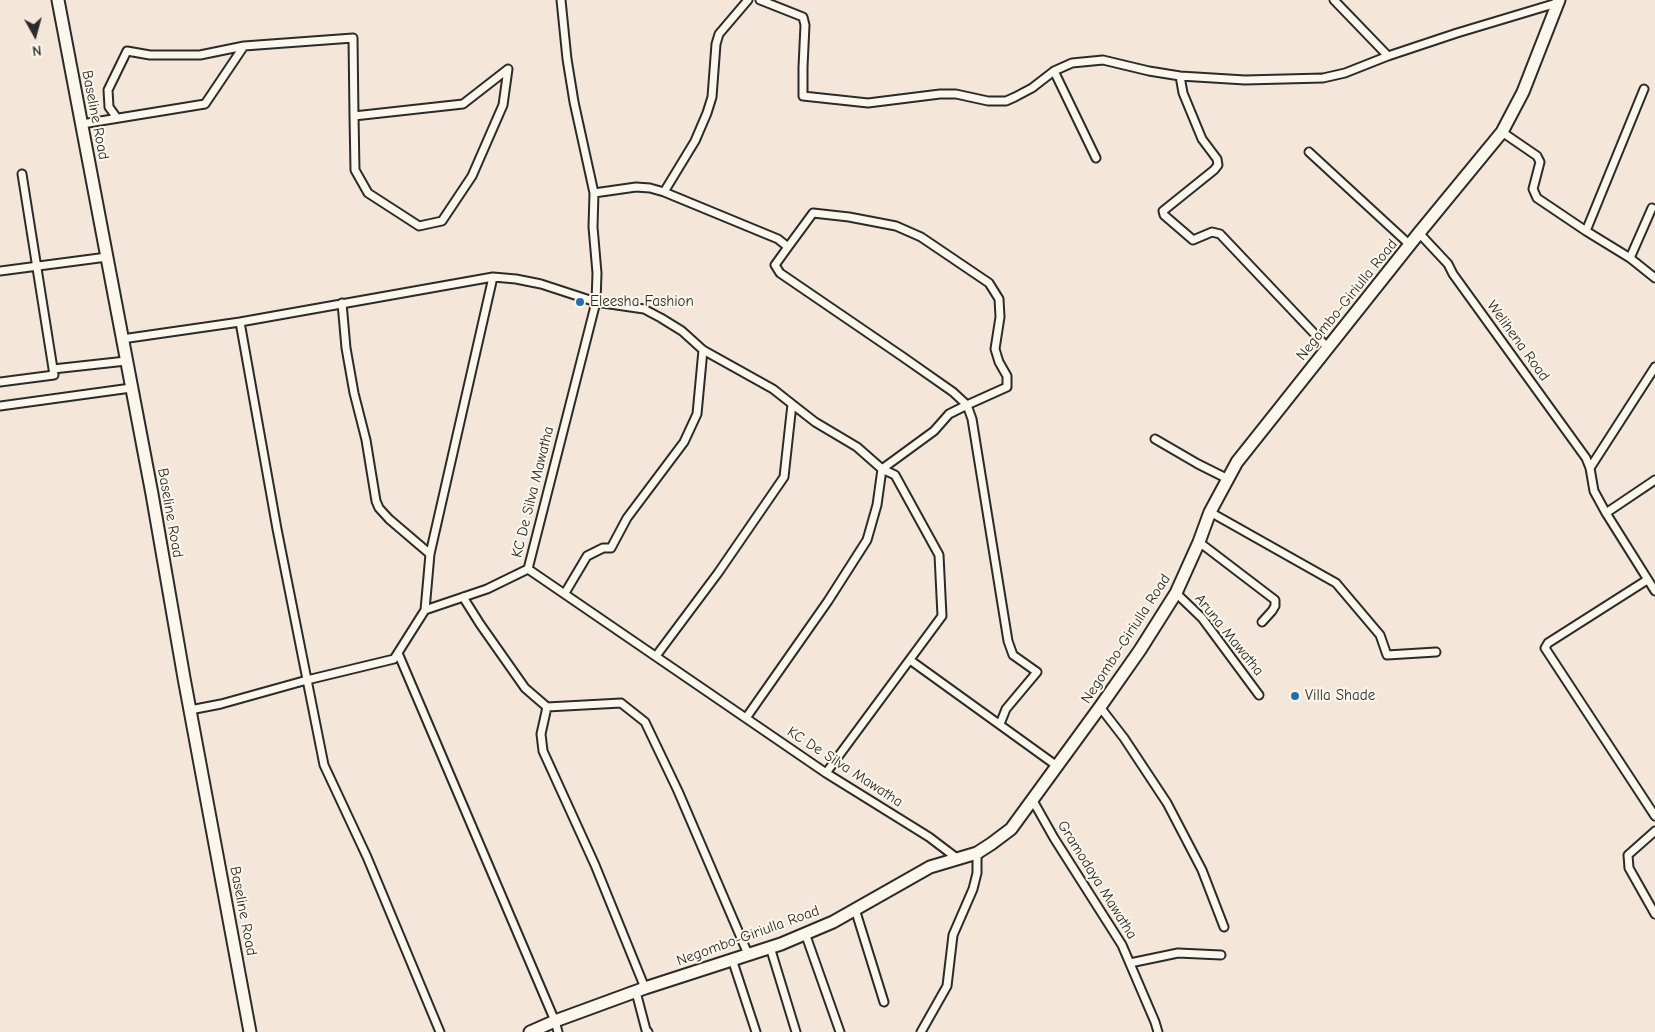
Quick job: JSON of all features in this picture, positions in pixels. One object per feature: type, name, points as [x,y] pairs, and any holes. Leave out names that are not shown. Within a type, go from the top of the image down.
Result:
[{"type":"main road","name":"Baseline Road","points":[[58,0],[152,494],[250,1032]]},
{"type":"main road","name":"Negombo-Giriulla Road","points":[[530,1032],[556,1027],[640,990],[770,947],[833,922],[930,867],[977,853],[1011,828],[1100,708],[1176,593],[1210,512],[1237,462],[1502,132],[1523,92],[1558,1]]},
{"type":"street","name":"KC De Silva Mawatha","points":[[561,0],[567,59],[574,102],[594,193],[593,227],[597,272],[596,302],[528,569],[826,773],[929,837],[958,859]]},
{"type":"street","points":[[664,192],[695,141],[708,113],[712,98],[716,44],[719,34],[748,0]]},
{"type":"street","points":[[760,0],[803,16],[805,25],[803,96],[868,103],[948,94],[988,101],[1006,101],[1032,88],[1054,71],[1072,63],[1103,60],[1180,76],[1244,80],[1323,78],[1345,73],[1388,56],[1558,1]]},
{"type":"street","points":[[1334,0],[1388,56]]},
{"type":"street","points":[[117,118],[109,107],[108,90],[127,51],[150,55],[200,55],[244,46],[353,38],[354,116],[355,170],[368,192],[419,226],[442,221],[472,176],[503,105],[508,69],[463,104],[354,116]]},
{"type":"street","points":[[82,124],[205,104],[244,46]]},
{"type":"street","points":[[1054,71],[1096,158]]},
{"type":"street","points":[[1180,76],[1183,93],[1202,139],[1217,159],[1218,165],[1164,210],[1164,215],[1193,240],[1212,232],[1220,234],[1328,348]]},
{"type":"street","points":[[1586,231],[1644,89]]},
{"type":"street","points":[[1502,132],[1537,156],[1540,162],[1533,189],[1537,198],[1630,258],[1655,278]]},
{"type":"street","points":[[1309,152],[1410,245]]},
{"type":"street","points":[[0,382],[54,375],[22,174]]},
{"type":"street","points":[[594,193],[636,187],[650,188],[778,239],[788,247]]},
{"type":"street","points":[[1630,258],[1652,208]]},
{"type":"street","points":[[746,718],[868,540],[877,505],[882,469],[934,431],[949,414],[966,405],[1007,387],[1007,376],[999,362],[996,349],[1000,317],[999,299],[989,284],[922,237],[896,226],[849,217],[813,213],[775,265],[780,273],[952,392],[966,405],[972,419],[1008,641],[1013,655],[1037,672],[1006,710],[1000,724]]},
{"type":"street","name":"Welihena Road","points":[[1419,233],[1448,264],[1453,274],[1586,458],[1590,468],[1594,491],[1655,591]]},
{"type":"street","points":[[0,271],[107,257]]},
{"type":"street","points":[[190,710],[221,704],[307,680],[394,660],[425,610],[430,554],[492,278]]},
{"type":"street","points":[[122,339],[240,322],[492,278],[516,279],[541,284],[596,302],[644,309],[682,331],[703,350],[773,389],[815,422],[857,447],[882,469],[895,475],[939,555],[942,616],[826,773]]},
{"type":"street","points":[[342,303],[346,348],[354,393],[366,440],[376,501],[379,508],[389,519],[430,554]]},
{"type":"street","points":[[240,322],[277,529],[324,766],[367,857],[440,1032]]},
{"type":"street","points":[[565,593],[587,556],[603,548],[610,548],[627,518],[684,442],[697,414],[703,350]]},
{"type":"street","points":[[53,369],[126,361]]},
{"type":"street","points":[[1590,468],[1655,367]]},
{"type":"street","points":[[0,406],[132,388]]},
{"type":"street","points":[[656,656],[718,573],[784,477],[792,404]]},
{"type":"street","points":[[1156,439],[1228,479]]},
{"type":"street","points":[[1606,513],[1655,480]]},
{"type":"street","points":[[1210,512],[1336,583],[1380,635],[1387,655],[1436,652]]},
{"type":"street","points":[[1199,542],[1275,600],[1272,612],[1262,622]]},
{"type":"street","points":[[425,610],[487,589],[528,569]]},
{"type":"street","points":[[1647,580],[1548,643],[1545,648],[1655,816]]},
{"type":"street","name":"Aruna Mawatha","points":[[1176,593],[1202,618],[1259,695]]},
{"type":"street","points":[[464,597],[480,624],[525,688],[547,707],[621,703],[645,722],[678,791],[748,954]]},
{"type":"street","points":[[398,653],[556,1027]]},
{"type":"street","points":[[910,660],[1057,766]]},
{"type":"street","points":[[547,707],[541,734],[543,751],[595,865],[640,990],[646,1030],[648,1032]]},
{"type":"street","points":[[1100,708],[1124,738],[1167,803],[1202,870],[1224,927]]},
{"type":"street","name":"Gramodaya Mawatha","points":[[1032,799],[1054,838],[1122,945],[1158,1032]]},
{"type":"street","points":[[1655,831],[1628,855],[1629,868],[1655,914]]},
{"type":"street","points":[[921,1032],[947,986],[953,934],[973,889],[977,873],[977,853]]},
{"type":"street","points":[[855,909],[884,1002]]},
{"type":"street","points":[[805,933],[840,1032]]},
{"type":"street","points":[[770,947],[796,1032]]},
{"type":"street","points":[[1130,963],[1178,953],[1221,955]]},
{"type":"street","points":[[732,959],[756,1032]]},
{"type":"place","name":"Eleesha Fashion","points":[[580,302]]},
{"type":"place","name":"Villa Shade","points":[[1295,696]]}]
